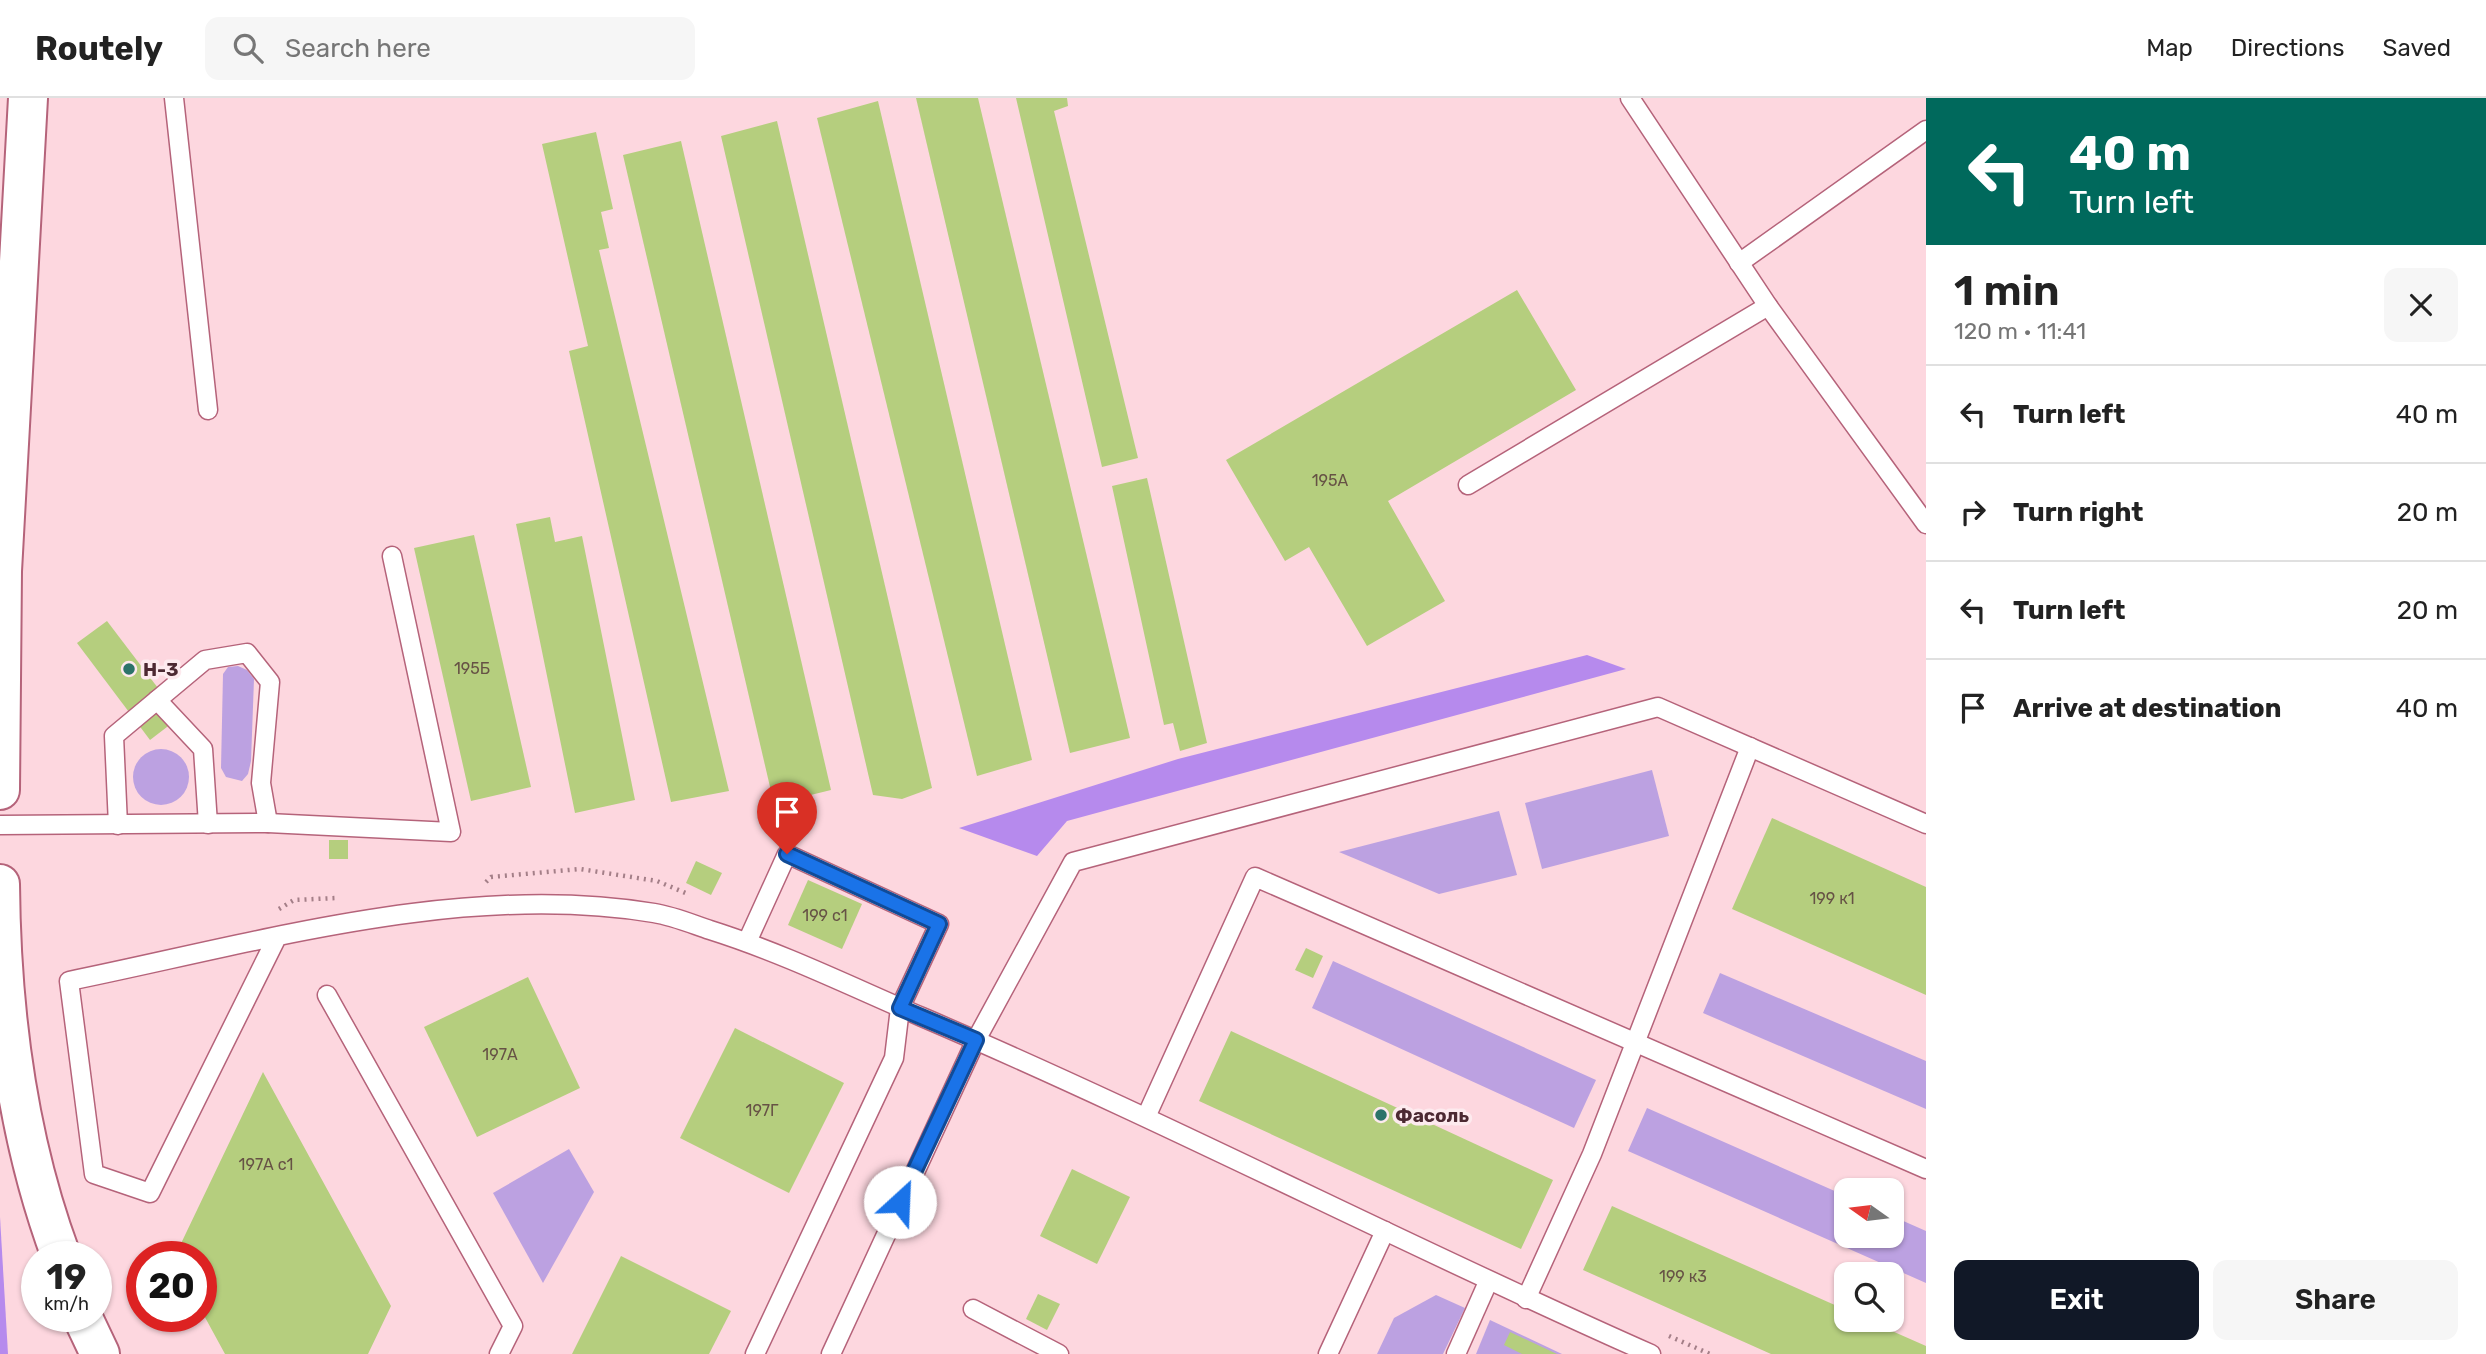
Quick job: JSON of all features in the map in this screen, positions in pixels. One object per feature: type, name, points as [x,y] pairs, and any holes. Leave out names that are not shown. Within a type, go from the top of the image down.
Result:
[{"type":"street","points":[[0,790],[2,571],[28,98]]},
{"type":"street","points":[[0,884],[0,929],[23,1133],[56,1241]]},
{"type":"street","points":[[90,1332],[100,1354]]},
{"type":"lane","points":[[174,98],[208,410]]},
{"type":"lane","points":[[1630,98],[1768,306],[1926,524]]},
{"type":"lane","points":[[1740,263],[1926,130]]},
{"type":"lane","points":[[1468,485],[1768,306]]},
{"type":"lane","points":[[0,825],[268,824],[451,832],[392,556]]},
{"type":"lane","points":[[118,825],[114,736],[205,660],[247,653],[270,682],[261,783],[268,824]]},
{"type":"lane","points":[[158,700],[203,749],[208,824]]},
{"type":"lane","points":[[831,1354],[976,1040],[1073,862],[1658,707],[1926,824]]},
{"type":"lane","points":[[1526,1299],[1592,1154],[1750,747]]},
{"type":"lane","points":[[747,942],[787,854],[939,924],[900,1008],[894,1058],[755,1354]]},
{"type":"lane","points":[[1146,1117],[1255,877],[1926,1169]]},
{"type":"lane","points":[[276,939],[150,1193],[94,1174],[69,981],[276,939],[343,922],[425,911],[551,904],[656,913],[747,942],[976,1040],[1146,1117],[1488,1282],[1651,1354]]},
{"type":"lane","points":[[327,995],[513,1326],[499,1354]]},
{"type":"lane","points":[[1328,1354],[1385,1231]]},
{"type":"lane","points":[[1456,1354],[1488,1282]]},
{"type":"lane","points":[[973,1309],[1059,1354]]},
{"type":"shaded area","points":[[1587,655],[1626,669],[1067,821],[1037,856],[959,828],[1178,759]]},
{"type":"shaded area","points":[[238,666],[247,670],[254,679],[251,761],[248,774],[242,781],[226,777],[221,768],[223,674],[228,667]]},
{"type":"shaded area","points":[[161,749],[172,751],[181,757],[187,766],[187,788],[181,797],[172,803],[161,805],[150,803],[141,797],[135,788],[133,777],[135,766],[141,757],[150,751]]},
{"type":"shaded area","points":[[1652,770],[1669,836],[1542,869],[1525,803]]},
{"type":"shaded area","points":[[1499,811],[1517,875],[1439,894],[1339,852]]},
{"type":"shaded area","points":[[1333,961],[1596,1080],[1574,1128],[1312,1008]]},
{"type":"shaded area","points":[[1720,973],[1926,1061],[1926,1109],[1703,1013]]},
{"type":"shaded area","points":[[1647,1108],[1834,1191],[1834,1242],[1628,1151]]},
{"type":"shaded area","points":[[569,1149],[594,1192],[543,1283],[493,1193]]},
{"type":"shaded area","points":[[0,1217],[8,1354],[0,1354]]},
{"type":"shaded area","points":[[1904,1221],[1926,1231],[1926,1283],[1904,1273],[1904,1262],[1879,1262],[1847,1248],[1904,1248]]},
{"type":"shaded area","points":[[1436,1295],[1465,1308],[1443,1354],[1377,1354],[1394,1318]]},
{"type":"shaded area","points":[[1490,1320],[1562,1354],[1476,1354]]},
{"type":"building","points":[[916,98],[978,98],[1130,738],[1070,753]]},
{"type":"building","points":[[1016,98],[1067,98],[1068,106],[1054,111],[1138,458],[1102,467]]},
{"type":"building","points":[[878,101],[1032,760],[977,776],[817,118]]},
{"type":"building","points":[[777,121],[932,788],[902,799],[873,795],[721,136]]},
{"type":"building","points":[[596,132],[613,209],[601,212],[609,248],[599,250],[729,791],[671,802],[569,351],[588,346],[542,144]]},
{"type":"building","points":[[681,141],[831,790],[774,804],[623,155]]},
{"type":"building","points":[[1517,290],[1576,390],[1388,501],[1445,601],[1367,646],[1309,547],[1285,561],[1226,460]]},
{"type":"building","points":[[1147,478],[1207,743],[1180,751],[1173,723],[1164,725],[1112,486]]},
{"type":"building","points":[[550,517],[555,542],[582,536],[635,800],[575,813],[516,524]]},
{"type":"building","points":[[474,535],[531,787],[471,801],[414,548]]},
{"type":"building","points":[[107,621],[180,717],[150,740],[77,643]]},
{"type":"building","points":[[1772,818],[1926,887],[1926,995],[1732,909]]},
{"type":"building","points":[[329,840],[348,840],[348,859],[329,859]]},
{"type":"building","points":[[696,861],[722,873],[711,895],[686,883]]},
{"type":"building","points":[[808,880],[862,904],[842,949],[788,925]]},
{"type":"building","points":[[1306,948],[1323,956],[1313,978],[1295,970]]},
{"type":"building","points":[[528,977],[580,1088],[477,1137],[424,1027]]},
{"type":"building","points":[[735,1028],[844,1083],[789,1193],[680,1138]]},
{"type":"building","points":[[1231,1031],[1553,1180],[1521,1249],[1199,1101]]},
{"type":"building","points":[[263,1072],[391,1306],[368,1354],[225,1354],[213,1332],[217,1332],[217,1241],[182,1241]]},
{"type":"building","points":[[1072,1169],[1130,1197],[1097,1264],[1040,1236]]},
{"type":"building","points":[[1612,1206],[1834,1305],[1834,1332],[1894,1332],[1926,1346],[1926,1354],[1771,1354],[1583,1270]]},
{"type":"building","points":[[621,1256],[731,1311],[709,1354],[572,1354]]},
{"type":"building","points":[[1038,1294],[1060,1304],[1047,1330],[1026,1319]]},
{"type":"building","points":[[1510,1332],[1557,1354],[1522,1354],[1504,1345]]},
{"type":"place","name":"Н-3","points":[[129,669]]},
{"type":"place","name":"Фасоль","points":[[1381,1115]]},
{"type":"route","points":[[787,854],[939,924],[900,1008],[976,1040],[900,1202]]}]
